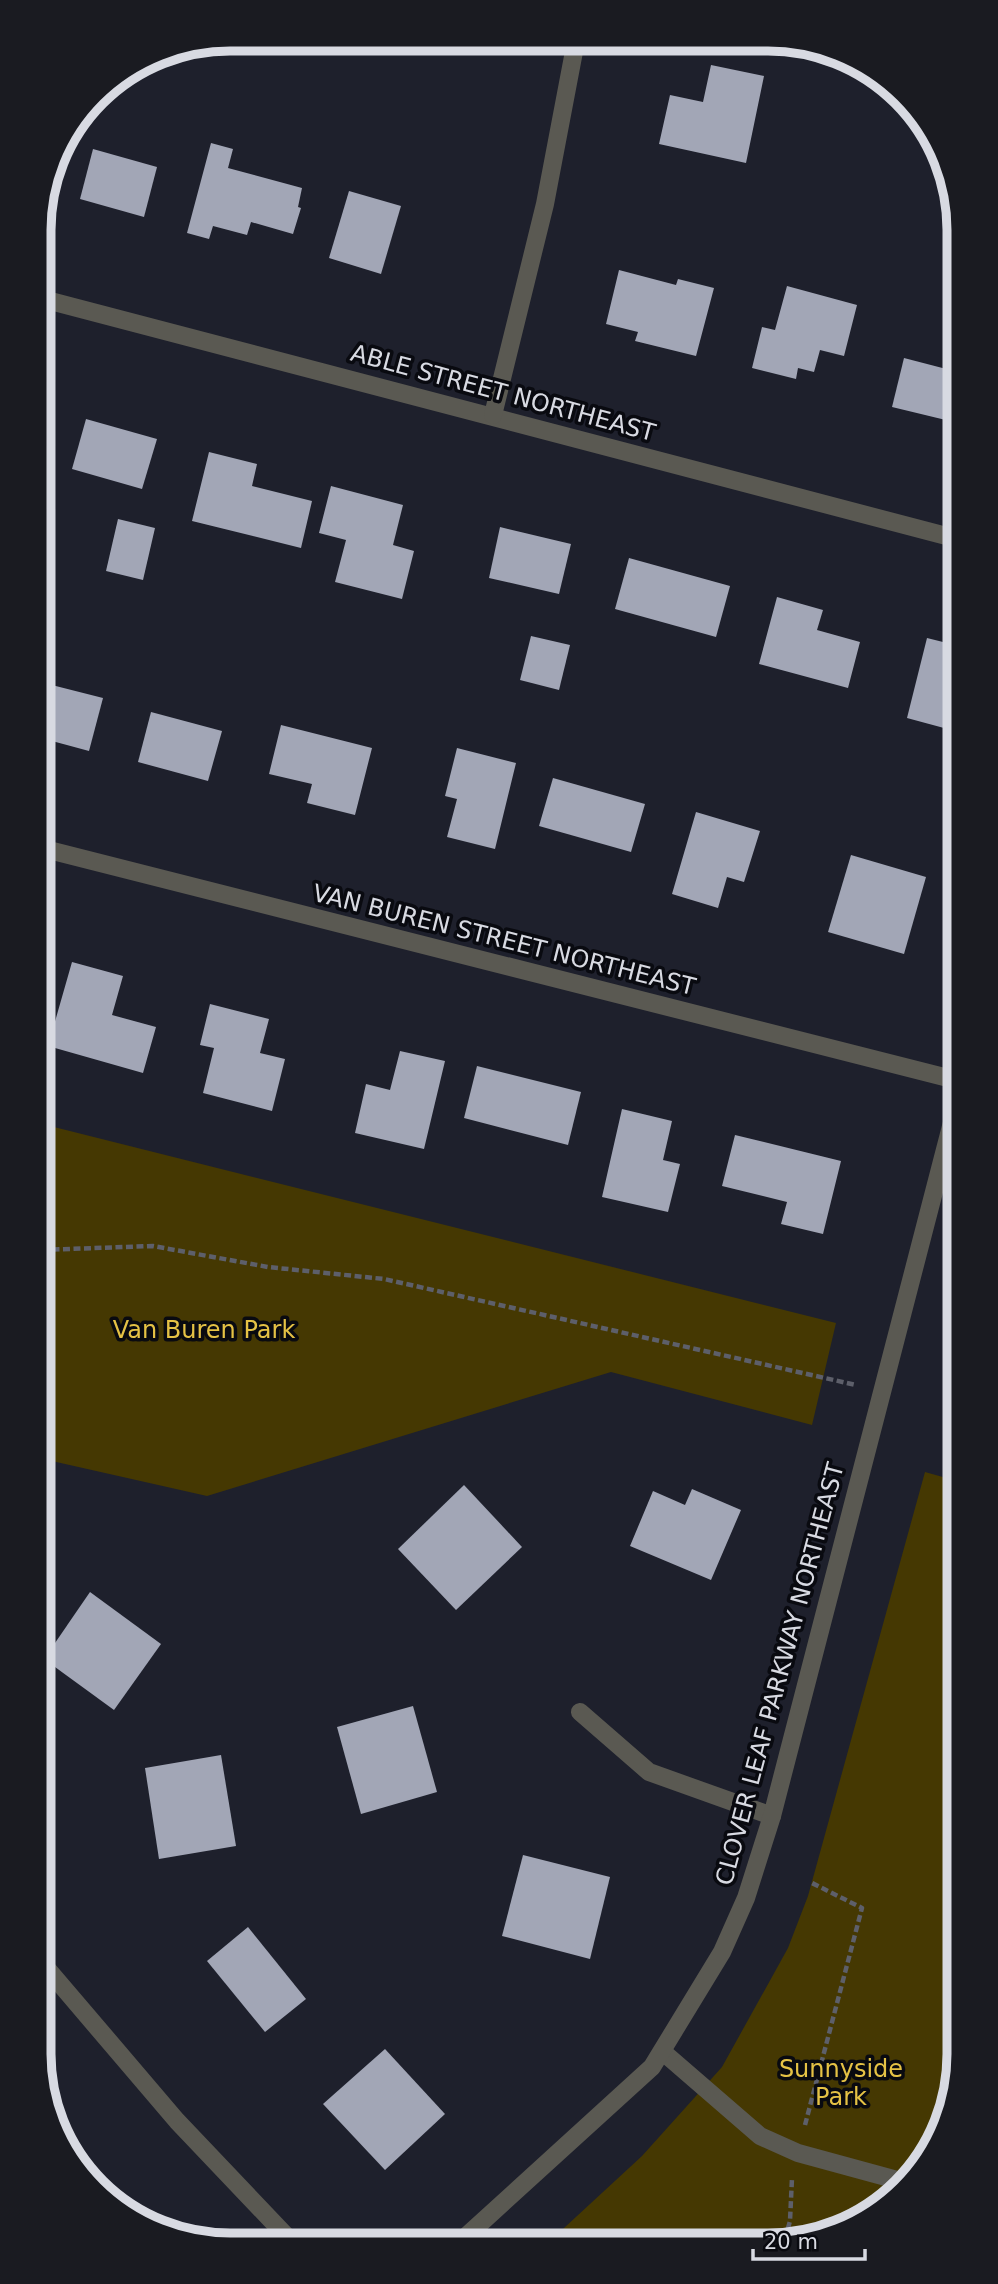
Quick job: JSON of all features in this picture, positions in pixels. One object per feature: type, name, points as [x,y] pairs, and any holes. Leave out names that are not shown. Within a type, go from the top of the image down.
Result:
[{"type":"street","points":[[494,415],[545,204],[574,51]]},
{"type":"street","name":"ABLE STREET NORTHEAST","points":[[51,301],[494,415],[947,536]]},
{"type":"street","name":"VAN BUREN STREET NORTHEAST","points":[[51,851],[947,1078]]},
{"type":"street","name":"CLOVER LEAF PARKWAY NORTHEAST","points":[[470,2233],[652,2067],[722,1952],[746,1898],[772,1816],[947,1141]]},
{"type":"street","points":[[580,1712],[649,1772],[772,1816]]},
{"type":"street","points":[[51,1973],[177,2121],[284,2233]]},
{"type":"street","points":[[663,2052],[760,2136],[798,2153],[895,2180]]},
{"type":"path","points":[[51,1250],[153,1245],[268,1267],[384,1279],[881,1391]]},
{"type":"path","points":[[786,2232],[798,2153],[862,1908],[810,1882]]},
{"type":"green space","name":"Van Buren Park","points":[[51,1126],[836,1323],[812,1425],[611,1372],[207,1496],[51,1461]]},
{"type":"green space","name":"Sunnyside Park","points":[[925,1472],[947,1478],[947,2066],[934,2123],[917,2154],[886,2189],[858,2209],[837,2220],[814,2227],[768,2233],[559,2233],[642,2156],[722,2067],[788,1948],[808,1896]]},
{"type":"building","points":[[711,65],[764,76],[746,163],[659,144],[670,95],[703,102]]},
{"type":"building","points":[[211,143],[233,149],[228,168],[302,188],[298,207],[301,208],[293,234],[251,222],[247,235],[213,226],[209,239],[187,233]]},
{"type":"building","points":[[93,149],[157,167],[144,217],[80,199]]},
{"type":"building","points":[[349,191],[401,206],[381,274],[329,258]]},
{"type":"building","points":[[619,270],[676,285],[678,279],[714,288],[696,356],[635,341],[638,332],[606,324]]},
{"type":"building","points":[[787,286],[857,305],[844,356],[820,350],[814,372],[798,368],[796,379],[752,368],[762,327],[775,330]]},
{"type":"building","points":[[904,358],[947,369],[947,420],[892,407]]},
{"type":"building","points":[[86,419],[157,439],[142,489],[72,469]]},
{"type":"building","points":[[209,452],[257,464],[252,486],[312,501],[301,548],[192,521]]},
{"type":"building","points":[[331,486],[403,505],[393,545],[414,551],[402,599],[335,582],[346,540],[319,533]]},
{"type":"building","points":[[118,519],[155,528],[143,580],[106,571]]},
{"type":"building","points":[[500,527],[571,544],[559,594],[489,578]]},
{"type":"building","points":[[629,558],[730,586],[716,637],[615,609]]},
{"type":"building","points":[[777,597],[823,610],[817,630],[860,642],[848,688],[759,664]]},
{"type":"building","points":[[531,636],[570,645],[559,690],[520,680]]},
{"type":"building","points":[[927,638],[947,643],[947,729],[907,718]]},
{"type":"building","points":[[51,685],[103,698],[89,751],[51,741]]},
{"type":"building","points":[[151,712],[222,731],[208,781],[138,762]]},
{"type":"building","points":[[281,725],[372,748],[355,815],[307,803],[312,784],[269,774]]},
{"type":"building","points":[[457,748],[516,763],[495,849],[447,837],[457,799],[445,796]]},
{"type":"building","points":[[553,778],[645,804],[631,852],[539,826]]},
{"type":"building","points":[[696,812],[760,831],[744,882],[727,877],[718,908],[672,894]]},
{"type":"building","points":[[851,855],[926,877],[904,954],[828,932]]},
{"type":"building","points":[[72,962],[123,976],[112,1015],[156,1027],[143,1073],[51,1047],[51,1036]]},
{"type":"building","points":[[210,1004],[269,1019],[260,1053],[285,1059],[272,1111],[203,1093],[214,1048],[200,1045]]},
{"type":"building","points":[[400,1051],[445,1061],[424,1149],[355,1133],[366,1084],[390,1090]]},
{"type":"building","points":[[477,1066],[581,1092],[568,1145],[464,1118]]},
{"type":"building","points":[[622,1109],[672,1121],[663,1160],[680,1164],[668,1212],[602,1197]]},
{"type":"building","points":[[735,1135],[841,1161],[823,1234],[781,1224],[787,1202],[722,1186]]},
{"type":"building","points":[[464,1485],[522,1547],[456,1610],[398,1549]]},
{"type":"building","points":[[692,1489],[741,1510],[711,1580],[630,1546],[653,1491],[685,1505]]},
{"type":"building","points":[[90,1592],[161,1644],[114,1710],[51,1664],[51,1649]]},
{"type":"building","points":[[413,1706],[437,1792],[361,1814],[337,1727]]},
{"type":"building","points":[[221,1755],[236,1846],[159,1859],[145,1768]]},
{"type":"building","points":[[523,1855],[610,1877],[590,1959],[502,1936]]},
{"type":"building","points":[[248,1927],[306,1999],[265,2032],[207,1961]]},
{"type":"building","points":[[385,2049],[445,2114],[385,2170],[323,2104]]}]
